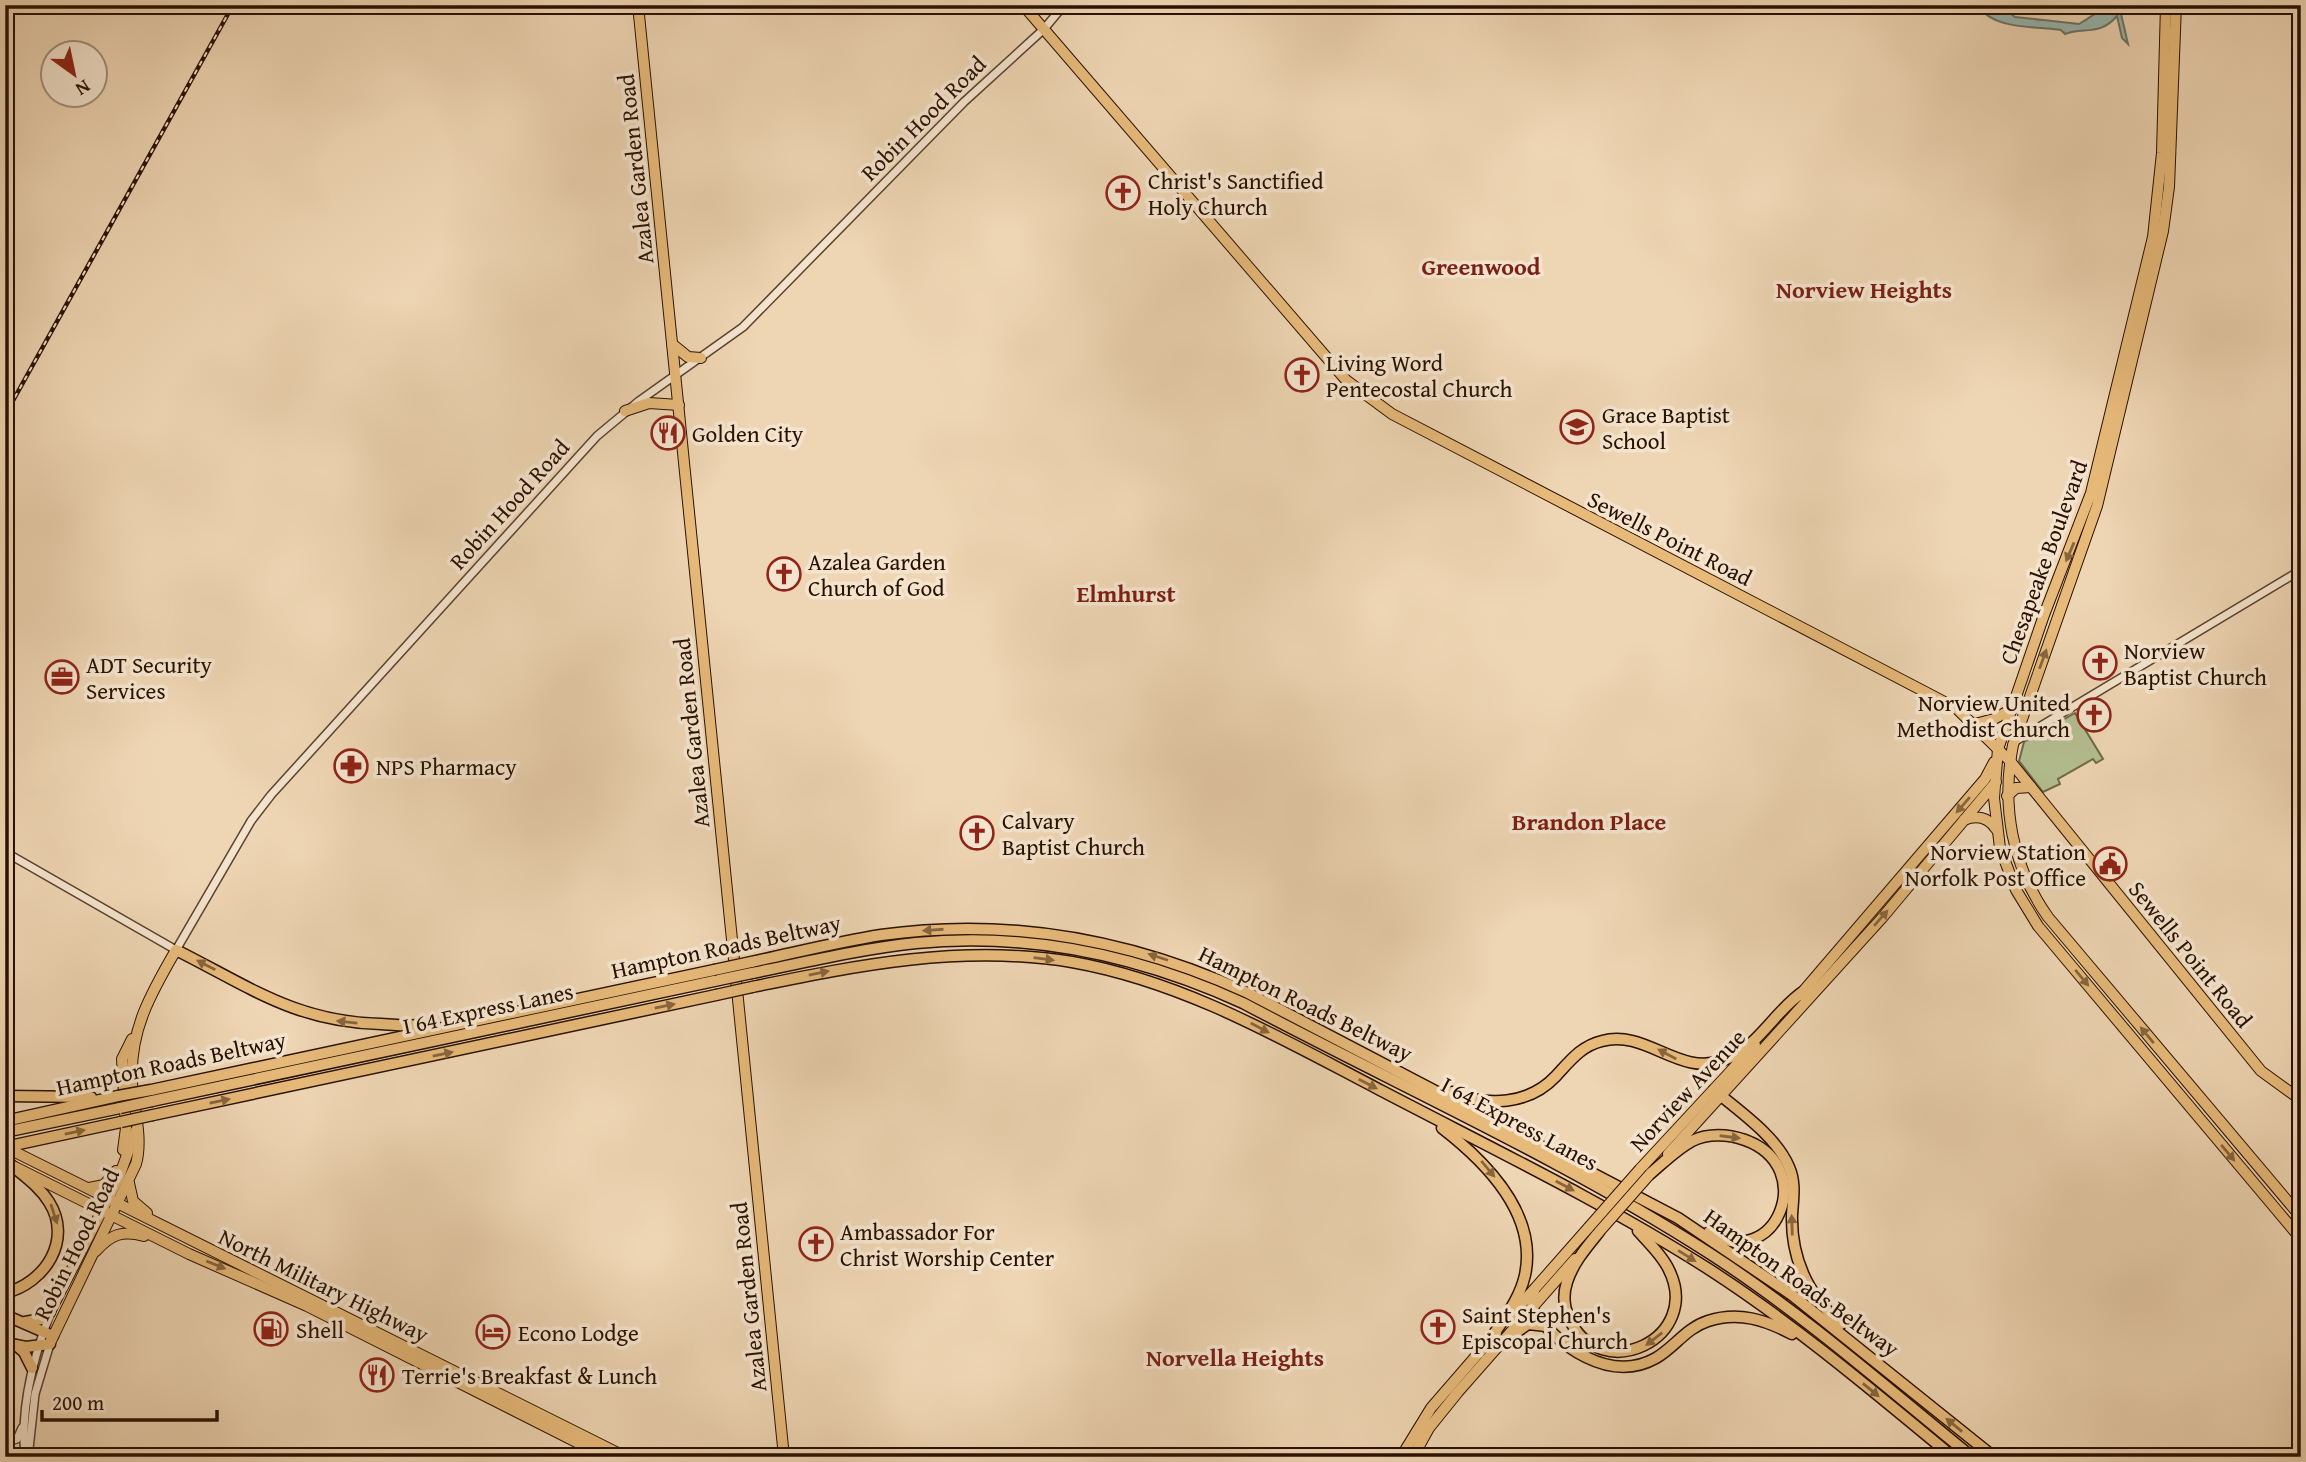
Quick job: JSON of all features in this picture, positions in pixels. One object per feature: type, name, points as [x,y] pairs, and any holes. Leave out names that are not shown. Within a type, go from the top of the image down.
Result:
[{"type":"highway","name":"Hampton Roads Beltway","points":[[7,1128],[118,1096],[151,1095],[488,1018],[716,975],[882,935],[934,930],[999,929],[1073,937],[1155,956],[1216,979],[1432,1088],[1678,1218],[1792,1295],[1994,1457]]},
{"type":"highway","name":"I 64 Express Lanes","points":[[751,967],[886,947],[981,940],[1085,950],[1184,978],[1243,1003],[1650,1217],[1787,1308],[1972,1457]]},
{"type":"highway","points":[[176,950],[264,997],[323,1019],[346,1023],[422,1025],[464,1017],[488,1018]]},
{"type":"highway","name":"Hampton Roads Beltway","points":[[5,1147],[873,962],[925,956],[984,954],[1072,962],[1160,984],[1213,1005],[1629,1221],[1710,1270],[1816,1346],[1953,1457]]},
{"type":"highway","name":"I 64 Express Lanes","points":[[7,1128],[120,1108],[151,1095],[716,975]]},
{"type":"highway","points":[[1432,1088],[1475,1100],[1509,1101],[1532,1093],[1550,1082],[1586,1047],[1614,1039],[1637,1040],[1683,1062],[1715,1063],[1743,1050],[1788,1001],[1804,991]]},
{"type":"highway","points":[[1717,1093],[1770,1140],[1789,1167],[1793,1183],[1793,1242],[1801,1270],[1812,1293],[1827,1312],[1915,1392]]},
{"type":"highway","points":[[5,1096],[118,1096]]},
{"type":"highway","points":[[1418,1110],[1465,1146],[1485,1166],[1514,1207],[1525,1234],[1527,1255],[1523,1284],[1496,1340]]},
{"type":"highway","points":[[1645,1172],[1689,1143],[1720,1135],[1755,1144],[1771,1157],[1780,1172],[1785,1189],[1782,1209],[1772,1226],[1756,1237],[1738,1241],[1721,1238],[1678,1218]]},
{"type":"highway","points":[[5,1293],[39,1276],[50,1261],[58,1237],[54,1212],[46,1198],[8,1163]]},
{"type":"highway","points":[[1594,1230],[1567,1281],[1564,1296],[1568,1316],[1577,1331],[1598,1347],[1616,1352],[1641,1348],[1656,1339],[1668,1326],[1675,1309],[1676,1291],[1662,1258],[1629,1221]]},
{"type":"highway","points":[[1534,1290],[1532,1308],[1549,1327],[1587,1358],[1616,1367],[1648,1362],[1697,1326],[1731,1317],[1758,1319],[1816,1346]]},
{"type":"highway","points":[[22,1322],[34,1322],[50,1312]]},
{"type":"highway","points":[[5,1315],[48,1337],[38,1346],[11,1344]]},
{"type":"highway","points":[[1496,1340],[1528,1324],[1549,1327]]},
{"type":"highway","points":[[11,1344],[24,1352],[32,1368]]},
{"type":"main road","name":"Azalea Garden Road","points":[[638,5],[784,1457]]},
{"type":"main road","name":"Sewells Point Road","points":[[1023,5],[1335,368],[1373,402],[1615,532],[1944,700],[1975,724],[2010,761],[2261,1071],[2301,1100]]},
{"type":"main road","name":"Chesapeake Boulevard","points":[[2166,5],[2160,186],[2150,248],[2091,494],[1998,748],[1994,784],[1997,832],[2010,878],[2038,926],[2301,1239]]},
{"type":"main road","name":"Chesapeake Boulevard","points":[[2176,5],[2169,187],[2163,231],[2096,506],[2014,742],[2007,796],[2011,832],[2020,864],[2048,917],[2301,1217]]},
{"type":"main road","points":[[672,344],[688,358],[701,358]]},
{"type":"main road","points":[[625,411],[649,403],[678,405]]},
{"type":"main road","points":[[1975,724],[1994,719],[2011,709]]},
{"type":"main road","name":"Norview Avenue","points":[[1717,1093],[1985,779],[1998,748]]},
{"type":"main road","name":"Norview Avenue","points":[[1401,1457],[1431,1408],[1496,1340],[1532,1308],[1594,1230],[1645,1172],[1882,918],[1994,784],[2010,761]]},
{"type":"main road","points":[[2007,796],[2016,788],[2031,787]]},
{"type":"main road","points":[[1963,820],[1973,817],[1985,819],[1997,832]]},
{"type":"main road","points":[[2038,926],[2048,917]]},
{"type":"main road","name":"Robin Hood Road","points":[[112,1201],[130,1178],[139,1150],[132,1069],[137,1029],[147,1002],[176,950]]},
{"type":"main road","points":[[88,1188],[100,1187],[111,1178],[124,1146],[122,1059],[137,1029]]},
{"type":"main road","name":"Robin Hood Road","points":[[48,1337],[89,1259],[136,1130]]},
{"type":"main road","name":"North Military Highway","points":[[5,1147],[626,1457]]},
{"type":"main road","name":"North Military Highway","points":[[8,1163],[163,1241],[307,1306],[606,1457]]},
{"type":"main road","points":[[130,1178],[129,1192],[134,1203],[170,1230]]},
{"type":"main road","name":"Robin Hood Road","points":[[50,1312],[107,1212]]},
{"type":"main road","name":"Norview Avenue","points":[[1413,1457],[1435,1419],[1534,1290],[1594,1230]]},
{"type":"main road","points":[[89,1259],[116,1234],[132,1233],[163,1241]]},
{"type":"street","name":"Robin Hood Road","points":[[176,950],[251,821],[271,795],[597,436],[625,411],[731,338],[764,308],[964,102],[1044,29],[1064,5]]},
{"type":"street","points":[[2014,742],[2301,570]]},
{"type":"street","points":[[2028,701],[2052,709],[2070,708]]},
{"type":"street","points":[[5,852],[176,950]]},
{"type":"street","name":"Robin Hood Road","points":[[26,1457],[35,1394],[48,1337],[50,1312]]},
{"type":"street","name":"Robin Hood Road","points":[[26,1457],[27,1403],[38,1346]]},
{"type":"street","points":[[5,1442],[20,1435],[27,1403]]},
{"type":"green space","points":[[2075,713],[2103,759],[2096,763],[2093,759],[2058,779],[2060,784],[2043,792],[2019,761],[2024,742]]},
{"type":"water","points":[[1978,5],[2000,5],[2015,17],[2079,24],[2109,5],[2119,5],[2128,44],[2122,38],[2117,16],[2098,29],[2065,34],[2061,30],[2004,23],[1993,19]]},
{"type":"railway","points":[[5,415],[233,5]]},
{"type":"place","name":"Christ's Sanctified Holy Church","points":[[1123,193]]},
{"type":"place","name":"Living Word Pentecostal Church","points":[[1302,375]]},
{"type":"place","name":"Grace Baptist School","points":[[1577,427]]},
{"type":"place","name":"Golden City","points":[[668,433]]},
{"type":"place","name":"Azalea Garden Church of God","points":[[784,574]]},
{"type":"place","name":"Norview Baptist Church","points":[[2100,663]]},
{"type":"place","name":"ADT Security Services","points":[[62,677]]},
{"type":"place","name":"Norview United Methodist Church","points":[[2094,715]]},
{"type":"place","name":"NPS Pharmacy","points":[[351,766]]},
{"type":"place","name":"Calvary Baptist Church","points":[[977,833]]},
{"type":"place","name":"Norview Station Norfolk Post Office","points":[[2110,864]]},
{"type":"place","name":"Ambassador For Christ Worship Center","points":[[816,1244]]},
{"type":"place","name":"Saint Stephen's Episcopal Church","points":[[1438,1327]]},
{"type":"place","name":"Shell","points":[[271,1329]]},
{"type":"place","name":"Econo Lodge","points":[[493,1332]]},
{"type":"place","name":"Terrie's Breakfast & Lunch","points":[[377,1375]]},
{"type":"district","name":"Greenwood","points":[[1481,266]]},
{"type":"district","name":"Norview Heights","points":[[1864,289]]},
{"type":"district","name":"Elmhurst","points":[[1126,593]]},
{"type":"district","name":"Brandon Place","points":[[1589,821]]},
{"type":"district","name":"Norvella Heights","points":[[1235,1357]]}]
